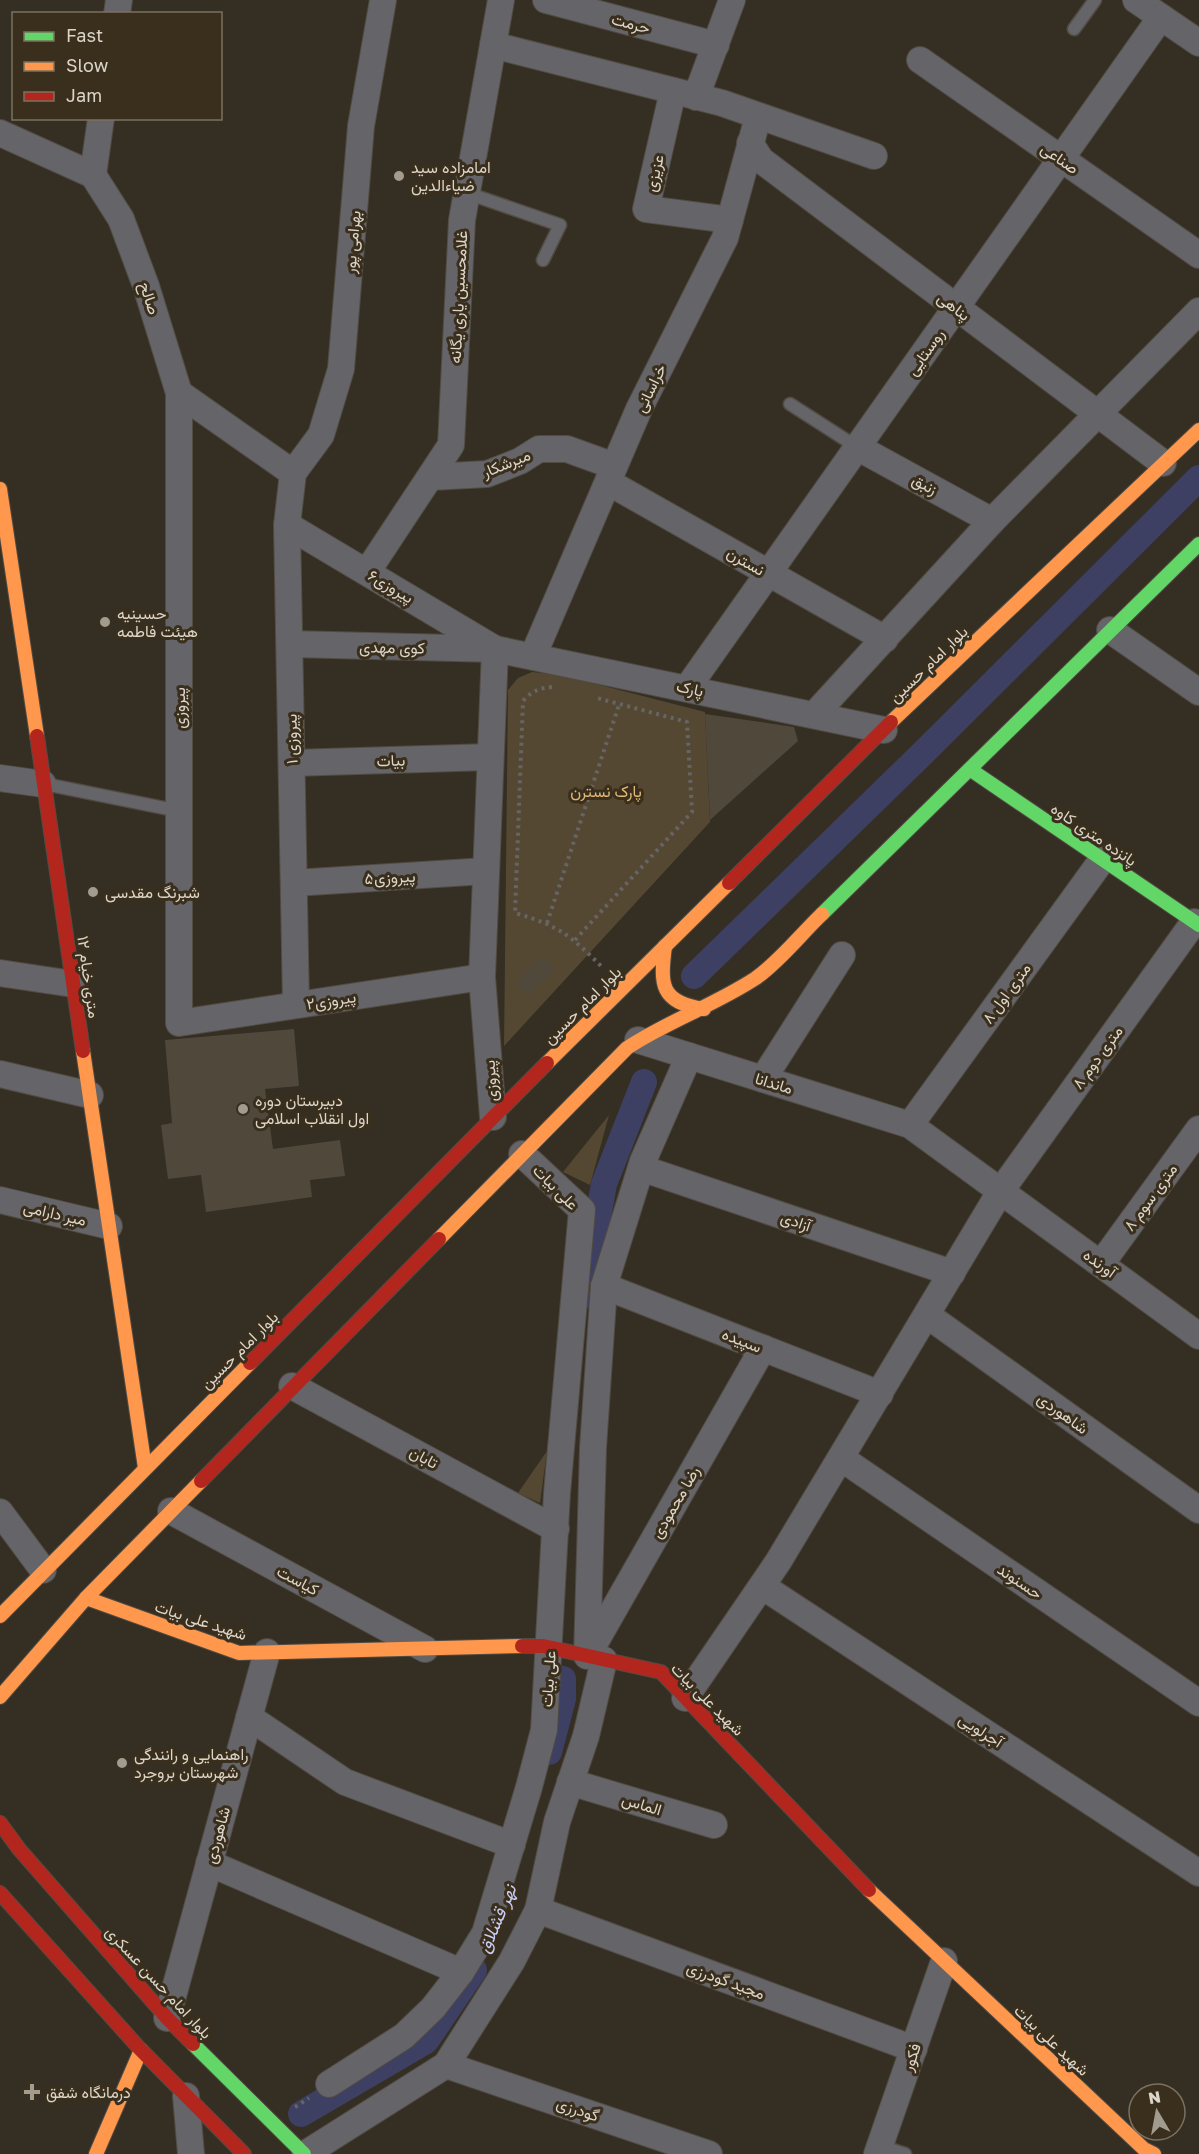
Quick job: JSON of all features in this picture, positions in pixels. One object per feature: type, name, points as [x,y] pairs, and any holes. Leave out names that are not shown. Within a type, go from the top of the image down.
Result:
[{"type":"main road","name":"بلوار امام حسین","points":[[0,1616],[43,1570],[622,988],[884,730],[1199,430]]},
{"type":"main road","name":"۱۲ متری خیام","points":[[0,489],[8,601],[44,784],[145,1468]]},
{"type":"main road","points":[[0,1696],[86,1598],[292,1386],[627,1048],[638,1034],[704,1009],[758,976],[971,770],[1199,544]]},
{"type":"main road","name":"پانزده متری کاوه","points":[[971,770],[1197,923]]},
{"type":"main road","points":[[665,946],[663,990],[677,1004],[704,1009]]},
{"type":"main road","points":[[598,1012],[624,1007]]},
{"type":"main road","name":"شهید علی بیات","points":[[86,1598],[240,1653],[550,1647],[662,1672],[865,1886],[1144,2149],[1154,2154]]},
{"type":"main road","name":"بلوار امام حسن عسکری","points":[[0,1823],[19,1849],[167,2018],[268,2126],[305,2154]]},
{"type":"main road","points":[[0,1894],[141,2050],[244,2151]]},
{"type":"main road","points":[[96,2154],[141,2050]]},
{"type":"street","name":"بهرامی پور","points":[[293,473],[321,435],[341,369],[362,126],[383,0]]},
{"type":"street","name":"غلامحسین یاری یگانه","points":[[367,572],[452,445],[462,220],[501,0]]},
{"type":"street","name":"حرمت","points":[[546,0],[716,45]]},
{"type":"street","points":[[684,94],[716,45],[732,0]]},
{"type":"street","points":[[1136,0],[1199,43]]},
{"type":"street","name":"روستایی","points":[[688,687],[1161,17]]},
{"type":"street","points":[[493,45],[684,94],[874,156]]},
{"type":"street","name":"صناعی","points":[[920,60],[1199,255]]},
{"type":"street","name":"عزیزی","points":[[684,94],[646,209],[730,220]]},
{"type":"street","name":"خراسانی","points":[[533,656],[639,409],[725,238],[758,117]]},
{"type":"street","points":[[0,133],[93,175],[101,120]]},
{"type":"street","name":"پناهی","points":[[750,143],[761,160],[1163,463]]},
{"type":"street","name":"صالح","points":[[93,175],[121,219],[146,286],[179,393]]},
{"type":"street","points":[[815,714],[992,521],[1199,311]]},
{"type":"street","points":[[179,393],[293,473]]},
{"type":"street","name":"پیروزی","points":[[179,393],[179,1023]]},
{"type":"street","name":"زنبق","points":[[857,447],[992,521]]},
{"type":"street","name":"میرشکار","points":[[431,477],[487,474],[520,461],[540,449],[567,449],[611,474]]},
{"type":"street","name":"پیروزی ۱","points":[[293,473],[287,525],[296,1005]]},
{"type":"street","name":"نسترن","points":[[611,474],[769,573],[885,639]]},
{"type":"street","name":"پیروزی۶","points":[[287,525],[495,649]]},
{"type":"street","points":[[1110,630],[1199,692]]},
{"type":"street","name":"کوی مهدی","points":[[290,645],[495,649]]},
{"type":"street","name":"پیروزی","points":[[493,1117],[482,977],[495,649]]},
{"type":"street","name":"پارک","points":[[495,649],[688,687],[884,730]]},
{"type":"street","name":"بیات","points":[[292,763],[490,757]]},
{"type":"street","points":[[0,778],[44,784]]},
{"type":"street","name":"۸ متری اول","points":[[910,1125],[1102,860]]},
{"type":"street","name":"پیروزی۵","points":[[294,883],[486,871]]},
{"type":"street","name":"۸ متری دوم","points":[[1000,1192],[1197,923]]},
{"type":"street","points":[[764,1079],[842,955]]},
{"type":"street","points":[[0,973],[73,984]]},
{"type":"street","name":"پیروزی۲","points":[[179,1023],[482,977]]},
{"type":"street","name":"ماندانا","points":[[638,1034],[689,1056],[910,1125],[1000,1192]]},
{"type":"street","points":[[305,2154],[446,2065],[512,1961],[538,1910],[557,1822],[586,1736],[596,1658],[593,1448],[604,1287],[641,1168],[689,1056]]},
{"type":"street","points":[[0,1074],[90,1095]]},
{"type":"street","name":"۸ متری سوم","points":[[1101,1264],[1199,1129]]},
{"type":"street","name":"علی بیات","points":[[329,2084],[404,2036],[433,2008],[461,1972],[485,1932],[544,1730],[556,1529],[582,1210],[522,1154]]},
{"type":"street","name":"آزادی","points":[[641,1168],[952,1273]]},
{"type":"street","points":[[686,1698],[762,1586],[1000,1192]]},
{"type":"street","name":"آورنده","points":[[1000,1192],[1199,1336]]},
{"type":"street","name":"میر دارامی","points":[[0,1200],[109,1226]]},
{"type":"street","name":"سپیده","points":[[604,1287],[880,1394]]},
{"type":"street","name":"شاهوردی","points":[[927,1315],[1199,1510]]},
{"type":"street","name":"رضا محمودی","points":[[596,1658],[763,1348]]},
{"type":"street","name":"تابان","points":[[292,1386],[556,1529]]},
{"type":"street","name":"حسنوند","points":[[841,1458],[1199,1703]]},
{"type":"street","name":"کیاست","points":[[171,1511],[425,1648]]},
{"type":"street","points":[[0,1512],[43,1570]]},
{"type":"street","name":"آجرلویی","points":[[762,1586],[1199,1874]]},
{"type":"street","name":"شاهوردی","points":[[167,2018],[267,1652]]},
{"type":"street","points":[[249,1718],[345,1782],[512,1845]]},
{"type":"street","name":"الماس","points":[[570,1782],[714,1825]]},
{"type":"street","points":[[209,1863],[461,1972]]},
{"type":"street","name":"مجید گودرزی","points":[[538,1910],[914,2049]]},
{"type":"street","name":"فکور","points":[[879,2150],[944,1961]]},
{"type":"street","name":"گودرزی","points":[[446,2065],[709,2154]]},
{"type":"street","points":[[186,2096],[191,2154]]},
{"type":"lane","points":[[1074,28],[1095,0]]},
{"type":"lane","points":[[467,193],[560,225],[543,260]]},
{"type":"lane","points":[[790,404],[857,447]]},
{"type":"lane","points":[[44,784],[179,812]]},
{"type":"lane","points":[[879,2150],[905,2154]]},
{"type":"path","points":[[548,923],[629,676]]},
{"type":"path","points":[[562,689],[540,688],[530,693],[523,701],[515,914],[548,923],[575,940],[622,988]]},
{"type":"path","points":[[575,940],[692,812],[687,722],[591,696]]},
{"type":"path","points":[[268,2126],[329,2084]]},
{"type":"green space","name":"پارک نسترن","points":[[532,672],[561,675],[705,712],[710,822],[504,1046],[508,690],[518,678]]},
{"type":"green space","points":[[609,1115],[590,1185],[563,1172]]},
{"type":"green space","points":[[547,1451],[540,1503],[518,1493]]},
{"type":"building","points":[[705,714],[794,727],[798,741],[710,820]]},
{"type":"building","points":[[542,956],[555,969],[527,995],[515,982]]},
{"type":"building","points":[[294,1029],[299,1086],[265,1089],[273,1149],[340,1140],[345,1176],[310,1180],[312,1197],[206,1212],[201,1175],[168,1179],[161,1125],[172,1123],[165,1040]]},
{"type":"waterway","points":[[694,976],[923,753],[1199,478]]},
{"type":"waterway","points":[[581,1297],[589,1268],[604,1184],[644,1082]]},
{"type":"waterway","name":"نهر قشلاق","points":[[549,1752],[563,1699],[563,1679]]},
{"type":"waterway","name":"نهر قشلاق","points":[[301,2114],[426,2041],[474,1970]]},
{"type":"traffic: fast","points":[[822,914],[1199,544]]},
{"type":"traffic: fast","points":[[971,770],[1199,925]]},
{"type":"traffic: fast","points":[[193,2044],[304,2154]]},
{"type":"traffic: slow","points":[[891,722],[1199,430]]},
{"type":"traffic: slow","points":[[0,489],[37,736]]},
{"type":"traffic: slow","points":[[547,1063],[729,883]]},
{"type":"traffic: slow","points":[[439,1239],[627,1048],[756,978],[782,956],[822,914]]},
{"type":"traffic: slow","points":[[665,946],[663,971],[666,990],[679,1002],[704,1009]]},
{"type":"traffic: slow","points":[[83,1051],[145,1468]]},
{"type":"traffic: slow","points":[[0,1616],[250,1363]]},
{"type":"traffic: slow","points":[[0,1697],[86,1598],[201,1481]]},
{"type":"traffic: slow","points":[[86,1598],[239,1653],[522,1646]]},
{"type":"traffic: slow","points":[[869,1890],[1144,2149],[1154,2154]]},
{"type":"traffic: slow","points":[[96,2154],[141,2050]]},
{"type":"traffic: jam","points":[[729,883],[891,722]]},
{"type":"traffic: jam","points":[[37,736],[83,1051]]},
{"type":"traffic: jam","points":[[250,1363],[547,1063]]},
{"type":"traffic: jam","points":[[201,1481],[439,1239]]},
{"type":"traffic: jam","points":[[522,1646],[543,1646],[661,1672],[869,1890]]},
{"type":"traffic: jam","points":[[0,1823],[19,1849],[167,2018],[193,2044]]},
{"type":"traffic: jam","points":[[0,1893],[140,2049],[244,2154]]},
{"type":"place","name":"امامزاده سید ضیاءالدین","points":[[399,176]]},
{"type":"place","name":"حسینیه هیئت فاطمه","points":[[105,622]]},
{"type":"place","name":"شبرنگ مقدسی","points":[[93,892]]},
{"type":"place","name":"دبیرستان دوره اول انقلاب اسلامی","points":[[243,1109]]},
{"type":"place","name":"راهنمایی و رانندگی شهرستان بروجرد","points":[[122,1763]]},
{"type":"place","name":"درمانگاه شفق","points":[[32,2092]]}]
